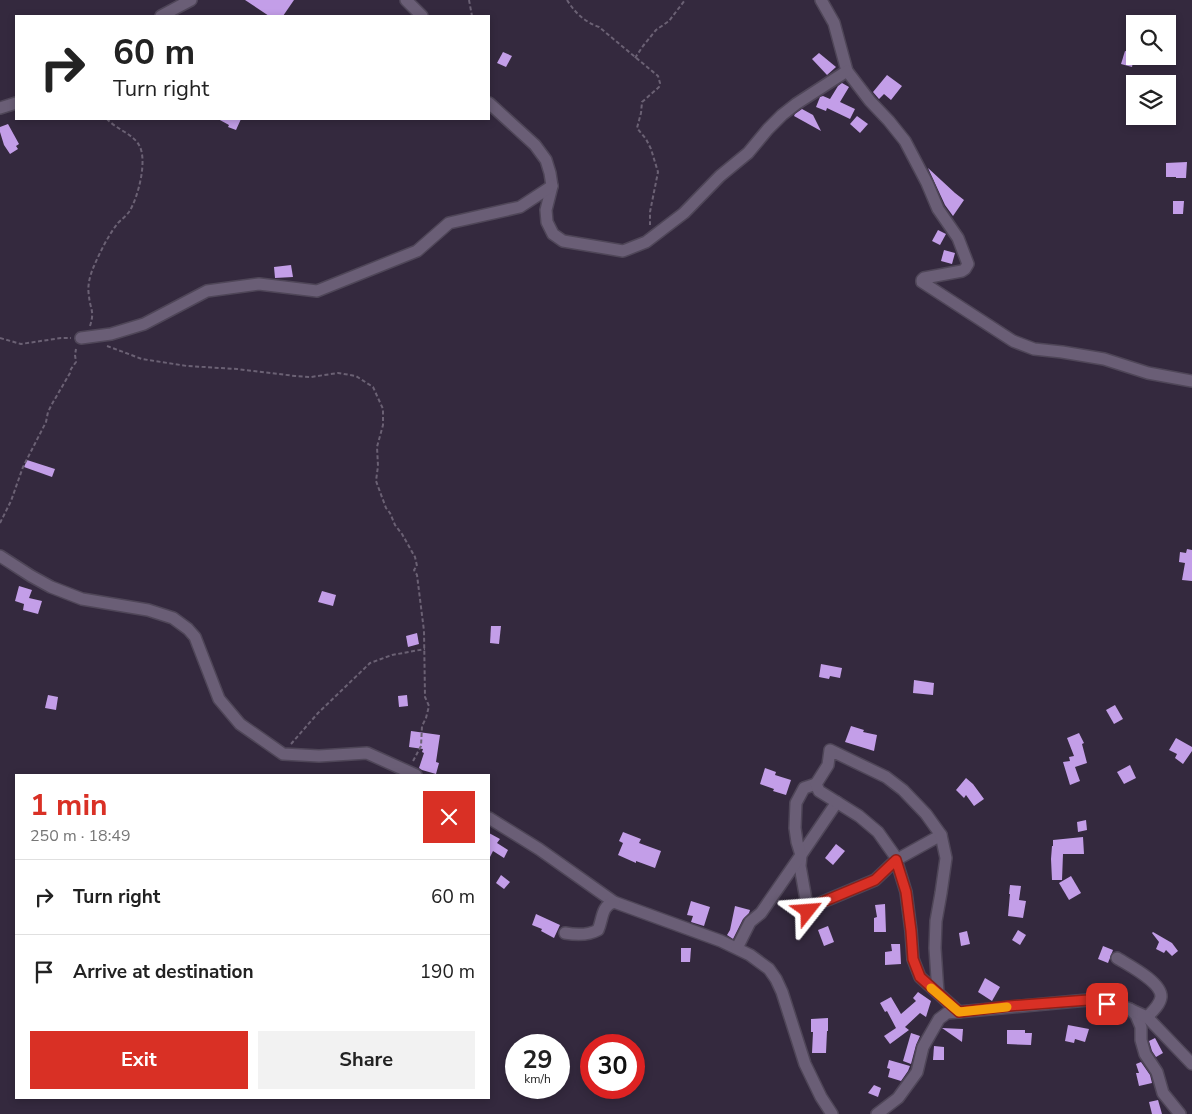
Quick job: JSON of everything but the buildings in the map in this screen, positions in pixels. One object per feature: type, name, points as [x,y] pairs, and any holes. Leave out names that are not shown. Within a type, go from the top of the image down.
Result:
[{"type":"street","points":[[163,15],[191,0]]},
{"type":"street","points":[[406,0],[421,15]]},
{"type":"street","points":[[821,0],[834,23],[847,71],[905,141],[938,209],[958,238],[968,264],[962,271],[924,278],[922,282],[1013,341],[1034,349],[1104,360],[1148,373],[1192,381]]},
{"type":"street","points":[[490,104],[535,145],[546,160],[552,186],[546,210],[553,234],[563,241],[623,251],[646,242],[684,213],[720,176],[748,153],[782,115],[847,71]]},
{"type":"street","points":[[0,108],[15,103]]},
{"type":"street","points":[[81,338],[111,334],[144,324],[207,291],[259,284],[316,291],[417,251],[448,223],[520,207],[552,186]]},
{"type":"street","points":[[0,556],[51,587],[82,599],[148,610],[173,618],[188,628],[195,638],[219,699],[240,724],[283,754],[319,756],[367,754],[412,773]]},
{"type":"street","points":[[938,993],[935,948],[936,920],[946,858],[940,835],[926,814],[903,790],[886,777],[830,750],[828,765],[816,784],[804,788],[796,803],[795,828],[801,855],[800,866],[808,911],[820,903],[875,880],[896,860],[940,835]]},
{"type":"street","points":[[816,784],[819,791],[859,816],[878,832],[895,856],[906,892],[913,959],[920,977],[959,1012]]},
{"type":"street","points":[[736,948],[750,922],[761,913],[837,802]]},
{"type":"street","points":[[490,819],[540,850],[614,902],[721,941],[750,955],[769,969],[785,999],[804,1064],[832,1114]]},
{"type":"street","points":[[565,933],[586,934],[598,930],[606,907],[609,903],[614,902]]},
{"type":"street","points":[[1117,958],[1146,975],[1160,992],[1161,998],[1157,1007],[1147,1017]]},
{"type":"street","points":[[877,1114],[898,1098],[917,1072],[923,1047],[939,1019],[947,1013],[1088,1000],[1130,1009],[1147,1017],[1192,1064]]},
{"type":"street","points":[[1130,1009],[1136,1015],[1145,1054],[1157,1072],[1163,1094],[1180,1114]]},
{"type":"path","points":[[469,0],[472,15]]},
{"type":"path","points":[[567,0],[574,11],[599,28],[658,76],[660,82],[659,87],[642,102],[637,128],[651,149],[658,172],[650,212],[650,228],[646,242]]},
{"type":"path","points":[[635,58],[656,30],[669,21],[685,0]]},
{"type":"path","points":[[0,523],[27,459],[46,422],[48,412],[76,362],[75,353],[77,345],[87,332],[93,316],[89,297],[89,282],[93,267],[117,224],[129,211],[140,186],[142,174],[140,146],[134,139],[108,120]]},
{"type":"path","points":[[0,338],[21,344],[61,338],[81,338]]},
{"type":"path","points":[[105,346],[142,359],[186,366],[237,369],[310,377],[338,373],[356,376],[373,386],[383,409],[383,426],[378,448],[376,481],[386,508],[402,534],[417,566],[414,570],[423,622],[425,696],[428,706],[426,718],[422,726],[421,746],[412,773]]},
{"type":"path","points":[[283,754],[318,713],[370,663],[425,649]]},
{"type":"slow traffic","points":[[931,988],[959,1012],[1007,1007]]},
{"type":"route","points":[[808,911],[820,903],[875,880],[896,860],[906,892],[913,959],[920,977],[959,1012],[1088,1000],[1107,1004]]}]
